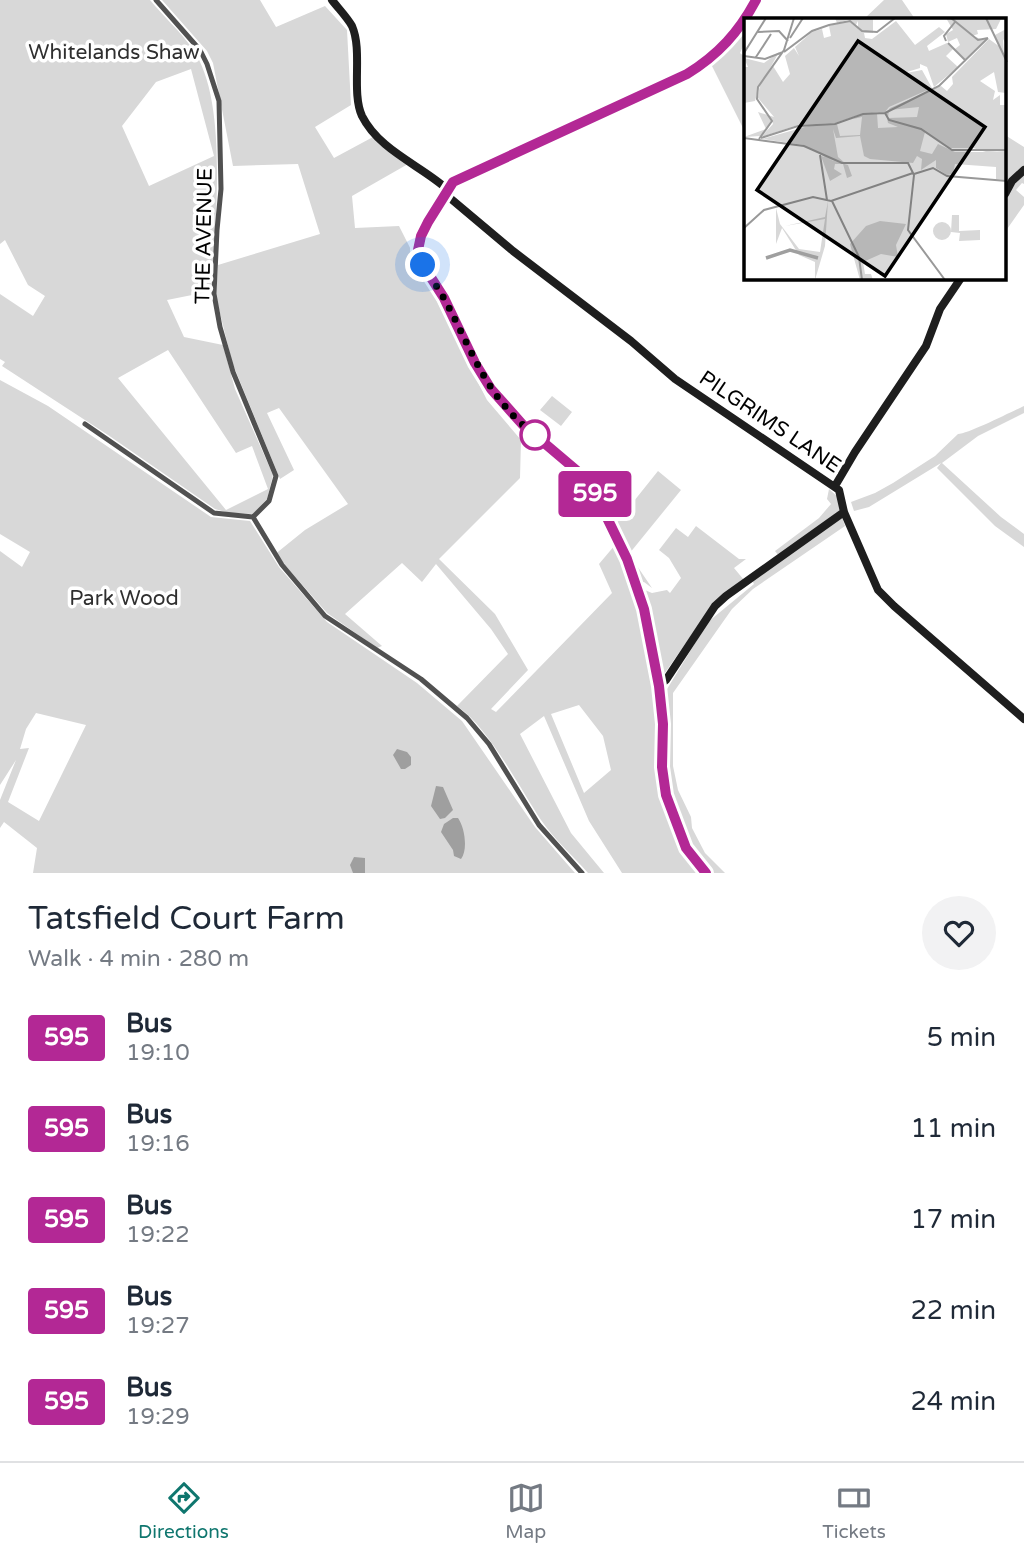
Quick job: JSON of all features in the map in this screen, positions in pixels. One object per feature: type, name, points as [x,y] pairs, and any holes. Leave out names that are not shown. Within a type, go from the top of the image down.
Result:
[{"type":"street","name":"THE AVENUE","points":[[156,0],[200,50],[219,101],[222,189],[214,294],[233,372],[276,476],[269,501],[253,517]]},
{"type":"street","name":"PILGRIMS LANE","points":[[332,0],[352,26],[357,62],[358,105],[375,134],[446,191],[513,251],[631,341],[675,379],[835,486],[878,590],[1024,719]]},
{"type":"street","points":[[745,18],[756,0]]},
{"type":"street","points":[[706,873],[686,848],[666,795],[662,767],[663,724],[659,686],[644,609],[627,559],[593,489],[566,459],[523,425],[491,389],[475,363],[444,298],[420,259],[418,250],[421,236],[446,191],[460,178],[687,74],[721,49],[744,20]]},
{"type":"street","points":[[1006,192],[1012,181],[1024,170]]},
{"type":"street","points":[[835,486],[926,346],[940,309],[960,280]]},
{"type":"street","points":[[85,424],[214,513],[253,517],[282,565],[325,616],[421,679],[467,719],[489,744],[539,825],[582,873]]},
{"type":"street","points":[[659,686],[666,680],[715,606],[844,512]]},
{"type":"green space","name":"Whitelands Shaw","points":[[0,0],[150,0],[192,48],[204,71],[216,131],[217,200],[212,291],[167,300],[184,337],[223,345],[235,389],[273,475],[267,499],[253,514],[229,513],[215,509],[2,366],[5,362],[0,359],[0,294],[33,316],[45,296],[28,285],[5,240],[0,244]],"holes":[[[191,69],[214,156],[149,186],[122,126],[156,82]],[[168,350],[236,453],[252,446],[268,489],[226,510],[118,378]]]},
{"type":"green space","points":[[162,0],[260,0],[276,27],[325,6],[347,30],[351,105],[315,127],[334,158],[373,137],[408,164],[352,196],[355,228],[399,226],[487,400],[521,440],[520,478],[439,559],[495,614],[528,670],[491,709],[496,712],[612,593],[599,564],[615,545],[646,634],[657,691],[662,794],[683,849],[698,873],[622,873],[589,821],[544,716],[520,734],[571,833],[604,873],[588,873],[552,834],[481,728],[457,706],[508,654],[491,629],[436,564],[422,582],[402,563],[345,614],[382,646],[377,648],[327,613],[277,553],[305,530],[348,504],[279,408],[267,413],[294,470],[280,479],[232,362],[216,297],[218,265],[320,234],[298,164],[233,166],[213,63],[207,51]],"holes":[[[579,705],[603,736],[611,770],[584,793],[551,714]]]},
{"type":"green space","points":[[884,0],[902,0],[914,18],[865,18]]},
{"type":"green space","points":[[744,27],[744,44],[740,53],[744,56],[744,130],[711,64]]},
{"type":"green space","points":[[1006,136],[1024,147],[1024,166],[1006,187]]},
{"type":"green space","points":[[1024,173],[1024,184],[1016,190],[1024,197],[1024,205],[1006,231],[1007,200]]},
{"type":"green space","name":"Park Wood","points":[[0,380],[48,406],[211,517],[250,521],[279,567],[327,622],[417,683],[462,721],[535,827],[575,873],[33,873],[37,848],[4,822],[0,828],[0,800],[16,760],[0,785],[0,551],[22,567],[30,552],[0,534]],"holes":[[[36,713],[86,725],[39,821],[8,802],[29,748],[20,749],[26,729]]]},
{"type":"green space","points":[[552,396],[572,412],[561,426],[540,410]]},
{"type":"green space","points":[[1024,406],[1024,413],[978,436],[942,463],[1001,517],[1024,534],[1024,547],[995,526],[937,468],[941,463],[869,507],[854,511],[851,502],[893,483],[935,456],[958,434],[980,427]]},
{"type":"green space","points":[[658,471],[681,490],[629,554],[652,588],[644,582],[639,583],[614,526]]},
{"type":"green space","points":[[829,489],[839,498],[841,510],[778,555],[775,551],[819,518],[831,504],[827,499]]},
{"type":"green space","points":[[842,517],[845,526],[753,589],[732,609],[673,693],[673,766],[678,790],[691,817],[692,828],[705,853],[725,873],[710,873],[691,849],[670,795],[664,694],[708,622],[754,584],[752,580]]},
{"type":"green space","points":[[696,526],[739,559],[746,559],[734,568],[744,580],[710,608],[660,680],[640,588],[652,593],[667,590],[670,593],[681,578],[669,558],[659,550],[676,528],[688,537]]},
{"type":"shaded area","points":[[397,749],[407,752],[411,757],[411,765],[405,769],[401,769],[393,755]]},
{"type":"shaded area","points":[[436,786],[443,787],[453,810],[440,819],[431,806]]},
{"type":"shaded area","points":[[458,818],[464,833],[465,845],[461,859],[454,856],[441,832],[444,824]]},
{"type":"shaded area","points":[[354,857],[365,858],[365,873],[353,873],[350,865]]},
{"type":"bus line","name":"595","points":[[746,18],[756,0]]},
{"type":"bus line","name":"595","points":[[706,873],[686,848],[666,795],[662,767],[663,724],[659,686],[644,609],[627,559],[593,489],[582,475],[523,425],[491,389],[475,363],[444,298],[423,265],[418,244],[443,195],[453,182],[671,83],[703,64],[721,49],[744,20]]},
{"type":"route","points":[[423,265],[444,298],[475,363],[491,389],[535,435]]}]
